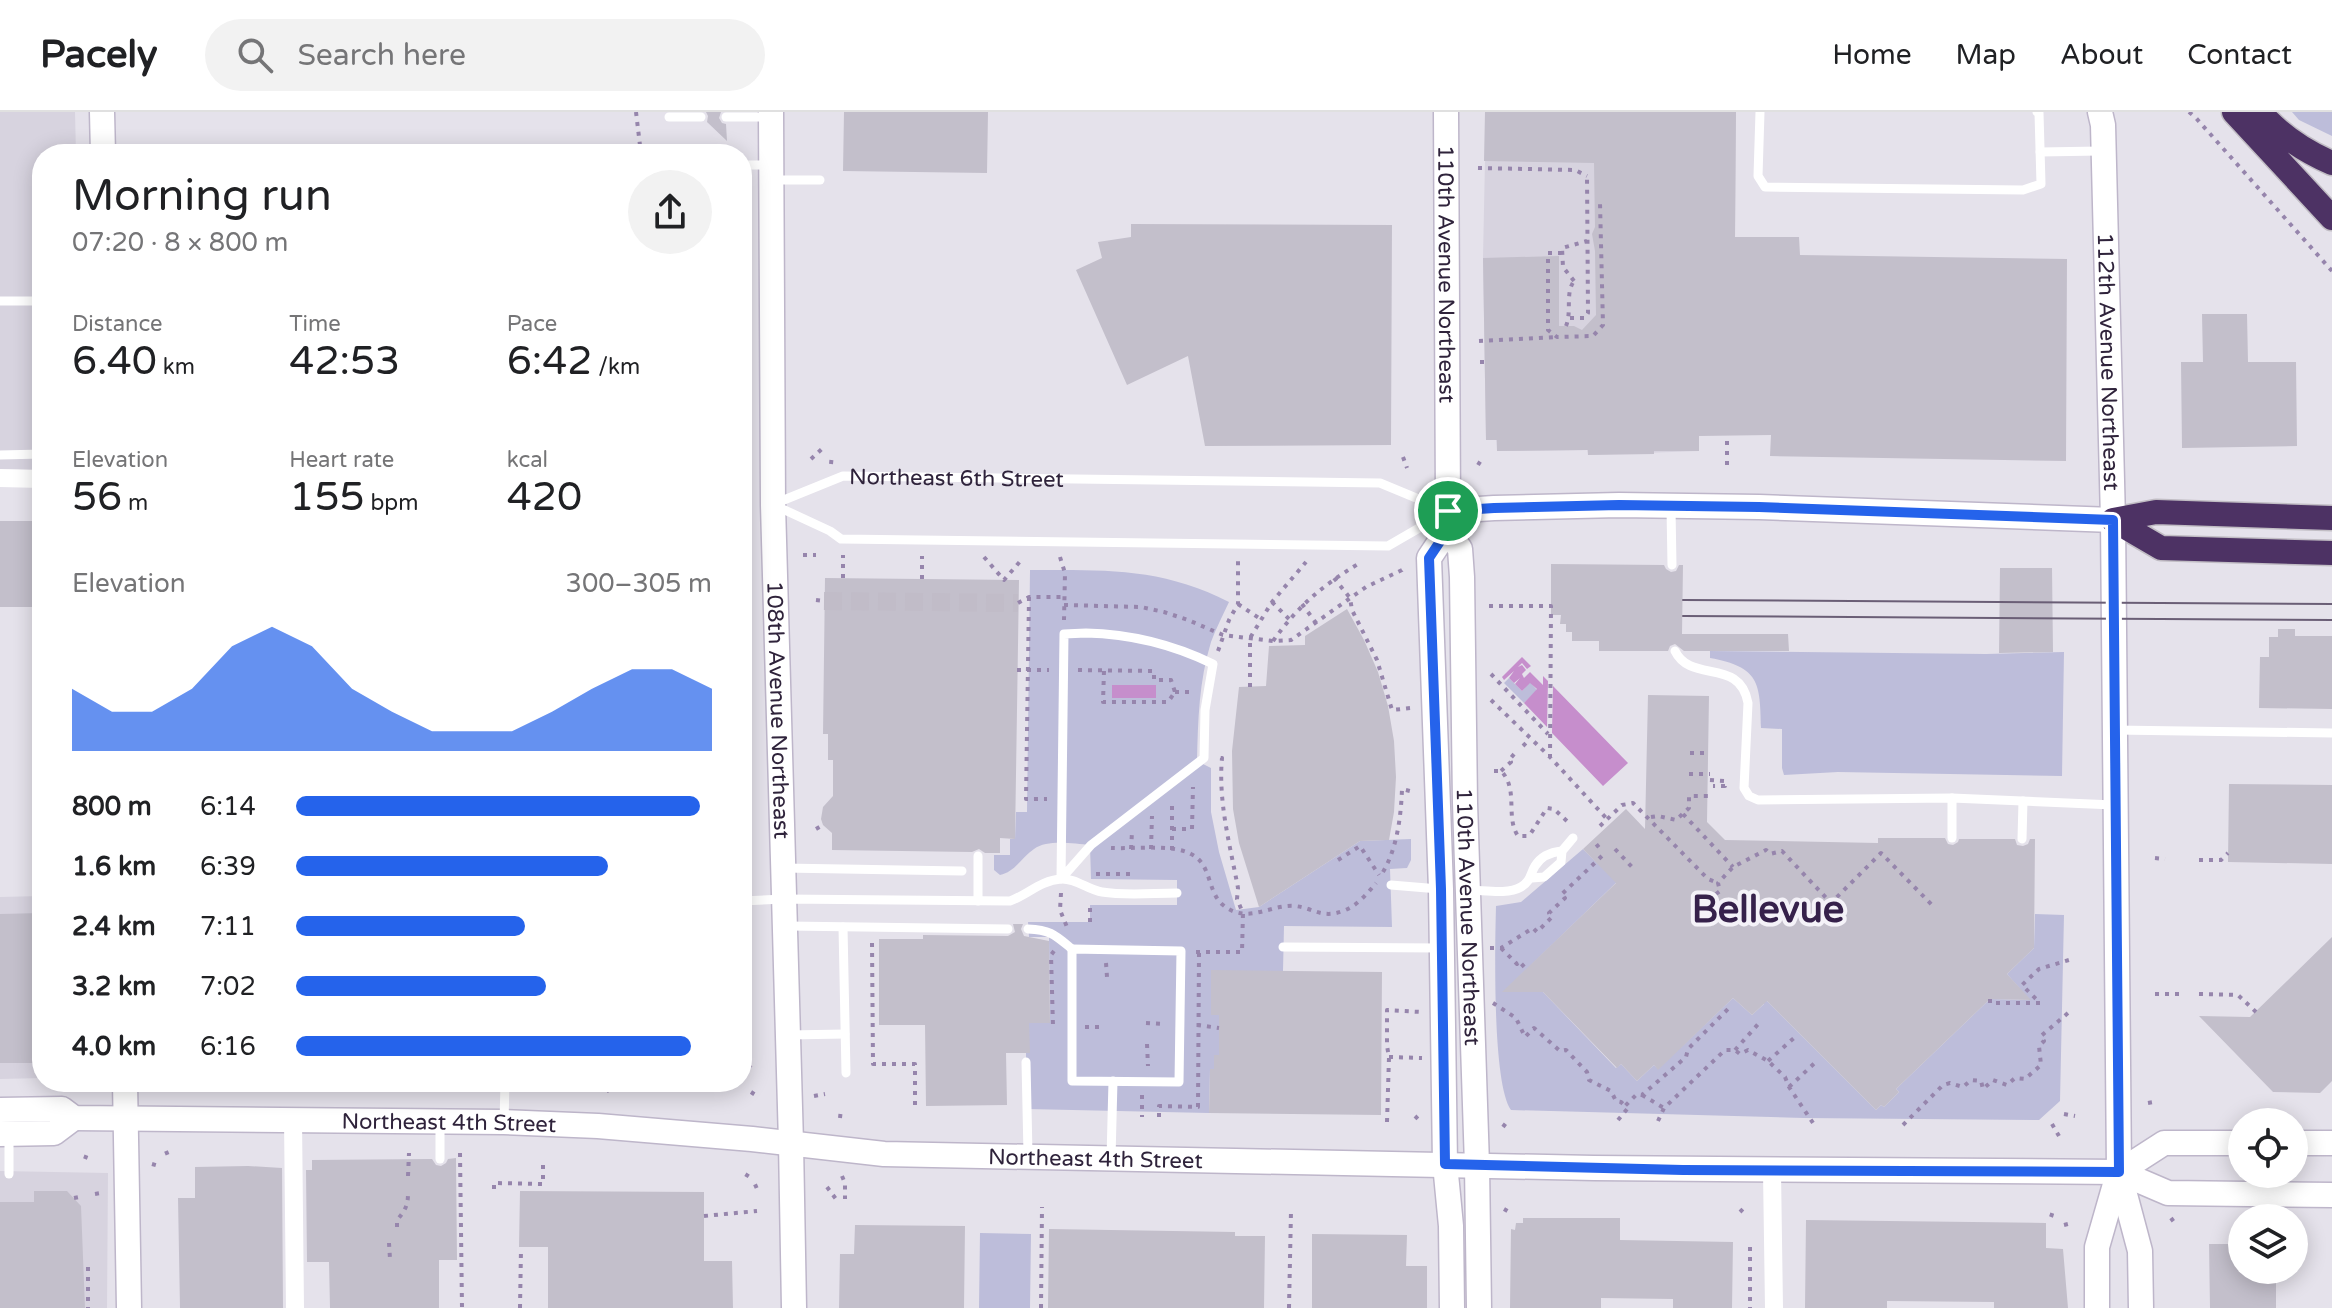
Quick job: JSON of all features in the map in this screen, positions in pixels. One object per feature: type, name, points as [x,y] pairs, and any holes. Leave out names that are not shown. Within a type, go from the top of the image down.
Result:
[{"type":"highway","points":[[2234,112],[2332,218]]},
{"type":"highway","points":[[2260,112],[2298,146],[2332,163]]},
{"type":"highway","points":[[2113,520],[2156,512],[2332,518]]},
{"type":"highway","points":[[2113,520],[2161,548],[2332,553]]},
{"type":"main road","points":[[102,112],[103,144]]},
{"type":"main road","name":"110th Avenue Northeast","points":[[1446,112],[1448,518],[1460,549],[1479,1308]]},
{"type":"main road","name":"108th Avenue Northeast","points":[[771,115],[773,505],[794,1308]]},
{"type":"main road","name":"112th Avenue Northeast","points":[[2104,116],[2113,520],[2119,1172],[2140,1251],[2141,1308]]},
{"type":"main road","name":"Northeast 6th Street","points":[[1448,518],[1510,507],[1671,506],[2113,520]]},
{"type":"main road","name":"110th Avenue Northeast","points":[[1448,518],[1429,558],[1441,889],[1445,1164],[1451,1226],[1452,1308]]},
{"type":"main road","points":[[1439,830],[1453,843],[1457,879],[1469,890]]},
{"type":"main road","points":[[125,1092],[129,1308]]},
{"type":"main road","name":"Northeast 4th Street","points":[[0,1110],[62,1109],[74,1118]]},
{"type":"main road","name":"Northeast 4th Street","points":[[5,1134],[54,1133],[74,1118],[504,1122],[661,1130],[884,1154],[1772,1171],[2119,1172],[2168,1193],[2332,1195]]},
{"type":"main road","points":[[2119,1172],[2164,1143],[2228,1143]]},
{"type":"main road","points":[[2308,1143],[2332,1143]]},
{"type":"main road","name":"112th Avenue Northeast","points":[[2097,1308],[2097,1247],[2119,1172]]},
{"type":"street","points":[[0,478],[32,479]]},
{"type":"street","points":[[293,1119],[295,1308]]},
{"type":"street","points":[[1772,1171],[1774,1308]]},
{"type":"lane","points":[[1760,112],[1758,176],[1765,187],[2023,190],[2041,184],[2037,112]]},
{"type":"lane","points":[[726,117],[771,115]]},
{"type":"lane","points":[[669,117],[701,117]]},
{"type":"lane","points":[[2040,152],[2104,151]]},
{"type":"lane","points":[[752,167],[820,180]]},
{"type":"lane","points":[[0,301],[32,301]]},
{"type":"lane","points":[[0,455],[32,454]]},
{"type":"lane","name":"Northeast 6th Street","points":[[773,505],[843,476],[1380,483],[1448,518]]},
{"type":"lane","name":"Northeast 6th Street","points":[[773,505],[841,539],[1388,546],[1448,518]]},
{"type":"lane","points":[[1671,506],[1672,565]]},
{"type":"lane","points":[[1108,633],[1152,640],[1213,664],[1205,710],[1204,758],[1091,845],[1061,879],[1064,634],[1108,633]]},
{"type":"lane","points":[[1675,651],[1686,665],[1736,679],[1746,691],[1744,788],[1749,796],[1758,800],[1952,798],[2114,805]]},
{"type":"lane","points":[[2114,730],[2332,733]]},
{"type":"lane","points":[[1952,798],[1952,838]]},
{"type":"lane","points":[[2022,839],[2023,801]]},
{"type":"lane","points":[[1469,890],[1510,891],[1521,887],[1532,878],[1535,866],[1550,852],[1562,851],[1573,838]]},
{"type":"lane","points":[[978,856],[978,901]]},
{"type":"lane","points":[[783,868],[962,871]]},
{"type":"lane","points":[[752,901],[1010,901],[1023,897],[1041,884],[1061,879],[1104,892],[1177,893]]},
{"type":"lane","points":[[1391,885],[1441,889]]},
{"type":"lane","points":[[785,926],[1008,929]]},
{"type":"lane","points":[[843,927],[846,1073]]},
{"type":"lane","points":[[1028,929],[1054,933],[1072,949],[1181,951],[1179,1082],[1072,1081],[1072,949]]},
{"type":"lane","points":[[1283,947],[1442,948]]},
{"type":"lane","points":[[788,1035],[845,1034]]},
{"type":"lane","points":[[1026,1062],[1028,1157]]},
{"type":"lane","points":[[1111,1158],[1113,1081]]},
{"type":"lane","points":[[504,1122],[505,1092]]},
{"type":"lane","points":[[440,1121],[440,1159]]},
{"type":"lane","points":[[5,1134],[9,1174]]},
{"type":"path","points":[[636,112],[640,144]]},
{"type":"path","points":[[2189,112],[2332,271]]},
{"type":"path","points":[[1478,168],[1575,170],[1587,176]]},
{"type":"path","points":[[1587,176],[1594,171]]},
{"type":"path","points":[[1570,318],[1585,318],[1588,313],[1587,176]]},
{"type":"path","points":[[1479,341],[1593,336],[1603,325],[1600,203]]},
{"type":"path","points":[[1566,326],[1570,318],[1570,285],[1574,281],[1563,267],[1562,248],[1587,241]]},
{"type":"path","points":[[1557,337],[1548,330],[1548,253],[1562,253]]},
{"type":"path","points":[[1480,362],[1486,362]]},
{"type":"path","points":[[1727,435],[1727,465]]},
{"type":"path","points":[[811,459],[824,447]]},
{"type":"path","points":[[831,464],[832,454]]},
{"type":"path","points":[[1403,457],[1407,468]]},
{"type":"path","points":[[1478,465],[1483,457]]},
{"type":"path","points":[[803,555],[816,555]]},
{"type":"path","points":[[843,555],[843,578]]},
{"type":"path","points":[[922,556],[922,579]]},
{"type":"path","points":[[984,557],[1004,580],[1023,558]]},
{"type":"path","points":[[1060,558],[1065,573],[1064,605],[1122,605],[1164,612],[1223,635],[1273,641],[1291,640],[1317,625],[1350,598],[1402,570]]},
{"type":"path","points":[[1223,635],[1238,604],[1238,561]]},
{"type":"path","points":[[1250,687],[1250,638],[1272,602],[1306,562]]},
{"type":"path","points":[[1273,641],[1302,604],[1334,578],[1358,564]]},
{"type":"path","points":[[1334,578],[1350,598],[1352,610],[1377,660],[1392,710],[1413,708]]},
{"type":"path","points":[[1018,603],[1029,597],[1064,597]]},
{"type":"path","points":[[1029,597],[1026,799],[1062,799]]},
{"type":"path","points":[[816,600],[824,601]]},
{"type":"path","points":[[1272,602],[1289,619]]},
{"type":"path","points":[[1238,604],[1260,619]]},
{"type":"path","points":[[1302,604],[1317,625]]},
{"type":"path","points":[[1489,606],[1551,606],[1550,757]]},
{"type":"path","points":[[1017,670],[1154,671],[1154,680],[1171,680],[1175,692],[1168,702],[1103,702],[1104,671]]},
{"type":"path","points":[[1491,674],[1550,736]]},
{"type":"path","points":[[1491,700],[1550,757],[1607,819]]},
{"type":"path","points":[[1523,746],[1530,739]]},
{"type":"path","points":[[1515,753],[1509,760],[1511,762],[1497,771],[1509,783],[1514,829],[1518,836],[1531,833],[1547,808],[1554,809],[1572,827]]},
{"type":"path","points":[[1690,753],[1710,753]]},
{"type":"path","points":[[1159,1117],[1159,1106],[1198,1107],[1199,952],[1242,952],[1243,913],[1237,899],[1238,888],[1223,810],[1222,758],[1204,758]]},
{"type":"path","points":[[1172,829],[1192,829],[1193,767]]},
{"type":"path","points":[[1689,774],[1711,780]]},
{"type":"path","points":[[1172,782],[1172,850]]},
{"type":"path","points":[[1131,849],[1191,853],[1205,868],[1215,896],[1223,905],[1243,913],[1262,913],[1297,906],[1318,914],[1344,911],[1357,904],[1389,861],[1396,838],[1402,789],[1416,792]]},
{"type":"path","points":[[1651,817],[1676,820],[1689,808],[1689,796],[1710,796]]},
{"type":"path","points":[[1151,849],[1152,798]]},
{"type":"path","points":[[1600,826],[1622,805],[1633,803],[1705,877],[1718,883]]},
{"type":"path","points":[[1613,813],[1618,817]]},
{"type":"path","points":[[1683,814],[1733,867]]},
{"type":"path","points":[[816,829],[823,825]]},
{"type":"path","points":[[1596,847],[1601,843]]},
{"type":"path","points":[[1338,860],[1360,846],[1380,877]]},
{"type":"path","points":[[1615,849],[1632,867]]},
{"type":"path","points":[[1718,883],[1733,867],[1766,850],[1770,854],[1782,851],[1831,903],[1881,853],[1935,908]]},
{"type":"path","points":[[2199,860],[2221,860],[2228,853]]},
{"type":"path","points":[[1526,969],[1501,948],[1533,928],[1537,932],[1552,917],[1549,913],[1565,898],[1561,895],[1603,855]]},
{"type":"path","points":[[2155,858],[2165,859]]},
{"type":"path","points":[[1091,874],[1136,874]]},
{"type":"path","points":[[1061,879],[1060,910],[1067,922]]},
{"type":"path","points":[[1716,894],[1720,891],[1718,883]]},
{"type":"path","points":[[1090,922],[1090,905],[1101,905]]},
{"type":"path","points":[[872,943],[873,1064],[915,1064],[915,1111]]},
{"type":"path","points":[[1990,999],[1990,1003],[2040,1003],[2022,985],[2039,969],[2069,960]]},
{"type":"path","points":[[2155,994],[2180,994]]},
{"type":"path","points":[[2199,994],[2238,995],[2256,1012]]},
{"type":"path","points":[[1497,1005],[1516,1018],[1525,1037],[1534,1028],[1560,1051],[1566,1050],[1587,1072],[1589,1080],[1611,1091],[1616,1101],[1628,1108],[1618,1120]]},
{"type":"path","points":[[1642,1095],[1686,1057],[1688,1049],[1731,1006]]},
{"type":"path","points":[[1387,1122],[1387,1010],[1424,1012]]},
{"type":"path","points":[[1903,1125],[1943,1085],[1950,1083],[1963,1087],[1971,1080],[1981,1081],[1983,1089],[1993,1080],[2007,1085],[2015,1078],[2025,1079],[2041,1065],[2039,1046],[2044,1041],[2041,1036],[2068,1013]]},
{"type":"path","points":[[1735,1050],[1760,1022]]},
{"type":"path","points":[[1199,1025],[1219,1028]]},
{"type":"path","points":[[1768,1061],[1794,1038]]},
{"type":"path","points":[[1147,1044],[1150,1082]]},
{"type":"path","points":[[1658,1121],[1664,1108],[1725,1050],[1735,1050],[1740,1054],[1748,1050],[1768,1061],[1785,1077],[1813,1123]]},
{"type":"path","points":[[1389,1057],[1424,1058]]},
{"type":"path","points":[[1789,1087],[1818,1060]]},
{"type":"path","points":[[751,1092],[757,1096]]},
{"type":"path","points":[[814,1096],[825,1094]]},
{"type":"path","points":[[1625,1106],[1637,1094],[1664,1108]]},
{"type":"path","points":[[1142,1097],[1142,1117]]},
{"type":"path","points":[[840,1118],[841,1109]]},
{"type":"path","points":[[2064,1114],[2075,1116]]},
{"type":"path","points":[[1503,1127],[1509,1119]]},
{"type":"path","points":[[2052,1124],[2059,1136]]},
{"type":"path","points":[[85,1159],[88,1151]]},
{"type":"path","points":[[166,1151],[169,1158]]},
{"type":"path","points":[[408,1176],[409,1153]]},
{"type":"path","points":[[460,1153],[462,1308]]},
{"type":"path","points":[[494,1189],[494,1183],[543,1184],[543,1163]]},
{"type":"path","points":[[152,1164],[159,1166]]},
{"type":"path","points":[[746,1177],[751,1169]]},
{"type":"path","points":[[842,1176],[845,1199]]},
{"type":"path","points":[[754,1187],[763,1183]]},
{"type":"path","points":[[827,1187],[836,1199]]},
{"type":"path","points":[[397,1227],[397,1220],[405,1212],[408,1194]]},
{"type":"path","points":[[1041,1308],[1042,1207]]},
{"type":"path","points":[[2051,1217],[2054,1208]]},
{"type":"path","points":[[704,1216],[757,1211]]},
{"type":"path","points":[[1289,1308],[1291,1211]]},
{"type":"path","points":[[2171,1218],[2176,1225]]},
{"type":"path","points":[[2064,1225],[2072,1223]]},
{"type":"path","points":[[389,1243],[390,1259]]},
{"type":"path","points":[[1750,1247],[1750,1308]]},
{"type":"path","points":[[520,1308],[521,1249]]},
{"type":"path","points":[[88,1267],[88,1308]]},
{"type":"shaded area","points":[[0,112],[75,112],[76,144],[32,144],[32,470],[0,469]]},
{"type":"shaded area","points":[[1486,112],[1736,112],[1735,237],[1720,237],[1699,245],[1699,451],[1588,455],[1587,450],[1497,451],[1496,440],[1486,440],[1483,258]]},
{"type":"shaded area","points":[[2292,112],[2332,112],[2332,136],[2299,120]]},
{"type":"shaded area","points":[[1030,570],[1108,571],[1156,576],[1180,582],[1229,602],[1211,642],[1204,671],[1197,761],[1211,768],[1211,812],[1236,910],[1259,907],[1360,841],[1411,839],[1411,860],[1407,868],[1390,869],[1392,927],[1284,926],[1283,971],[1211,971],[1211,1015],[1219,1015],[1219,1055],[1214,1055],[1214,1069],[1210,1070],[1209,1113],[1027,1109],[1028,1023],[1050,1022],[1049,937],[1029,937],[1028,922],[1090,922],[1090,905],[1177,905],[1177,880],[1091,879],[1090,845],[1046,844],[1034,849],[1005,873],[1000,875],[994,870],[994,855],[1010,855],[1010,839],[1015,839],[1016,812],[1027,812]]},
{"type":"shaded area","points":[[1710,651],[2064,652],[2062,776],[1838,772],[1784,775],[1782,729],[1761,728],[1760,699],[1754,680],[1739,666],[1710,658]]},
{"type":"shaded area","points":[[1522,657],[1531,666],[1527,669],[1522,663],[1518,667],[1522,665],[1526,670],[1522,674],[1524,678],[1530,672],[1543,685],[1543,676],[1548,681],[1547,727],[1524,703],[1537,689],[1530,683],[1522,691],[1515,684],[1520,678],[1514,683],[1509,678],[1514,671],[1504,680],[1502,677]]},
{"type":"shaded area","points":[[1509,678],[1522,691],[1530,682],[1537,690],[1524,703],[1504,683]]},
{"type":"shaded area","points":[[1112,685],[1156,685],[1156,698],[1112,698]]},
{"type":"shaded area","points":[[1553,686],[1628,763],[1603,786],[1552,733]]},
{"type":"shaded area","points":[[1583,849],[1595,861],[1624,875],[1503,992],[1543,992],[1616,1068],[1621,1064],[1637,1081],[1654,1065],[1658,1069],[1733,998],[1752,1015],[1764,1004],[1762,996],[1876,1110],[1881,1105],[1884,1107],[1899,1092],[1896,1089],[1990,999],[2030,1000],[2007,974],[2034,948],[2035,914],[2064,915],[2060,1101],[2039,1120],[1804,1118],[1511,1110],[1500,1072],[1495,981],[1496,906],[1521,902]]},
{"type":"shaded area","points":[[32,896],[32,1078],[0,1079],[0,897]]},
{"type":"shaded area","points":[[0,1171],[108,1173],[107,1308],[0,1308]]},
{"type":"shaded area","points":[[980,1233],[1031,1234],[1030,1308],[979,1308]]},
{"type":"building","points":[[706,112],[721,112],[719,118],[726,124],[727,141],[707,122]]},
{"type":"building","points":[[844,112],[988,112],[987,173],[843,171]]},
{"type":"building","points":[[1485,112],[1736,112],[1735,237],[1799,237],[1800,255],[2067,259],[2066,461],[1770,456],[1771,435],[1699,436],[1699,451],[1654,451],[1654,454],[1588,455],[1588,450],[1497,451],[1497,440],[1486,440],[1483,258],[1559,256],[1559,326],[1574,326],[1582,330],[1596,315],[1592,234],[1595,227],[1594,163],[1484,161]]},
{"type":"building","points":[[1131,224],[1392,225],[1391,445],[1205,446],[1188,356],[1127,385],[1076,270],[1102,258],[1098,242],[1131,237]]},
{"type":"building","points":[[2202,314],[2247,314],[2248,362],[2296,362],[2297,446],[2182,448],[2181,362],[2203,362]]},
{"type":"building","points":[[0,521],[32,521],[32,607],[0,607]]},
{"type":"building","points":[[1551,564],[1664,565],[1671,572],[1683,565],[1682,634],[1788,634],[1789,651],[1684,651],[1675,644],[1668,651],[1599,651],[1599,641],[1572,641],[1572,632],[1566,632],[1566,624],[1560,624],[1561,615],[1551,615]]},
{"type":"building","points":[[2000,568],[2052,568],[2053,652],[1999,653]]},
{"type":"building","points":[[825,578],[1019,580],[1015,839],[1000,838],[1000,853],[985,853],[979,849],[972,852],[832,850],[832,833],[821,819],[823,807],[833,796],[833,760],[828,760],[828,734],[823,734]]},
{"type":"building","points":[[1347,609],[1378,672],[1388,706],[1396,777],[1389,840],[1360,841],[1259,907],[1239,843],[1233,809],[1232,751],[1239,687],[1266,686],[1269,646],[1305,645],[1305,636]]},
{"type":"building","points":[[2278,629],[2295,629],[2295,636],[2332,636],[2332,709],[2259,708],[2260,657],[2269,657],[2269,637],[2278,637]]},
{"type":"building","points":[[1648,695],[1709,696],[1707,822],[1725,840],[1878,843],[1878,838],[1945,838],[1948,844],[1953,845],[1959,839],[2015,839],[2017,845],[2023,846],[2030,839],[2035,839],[2034,948],[2007,974],[2031,1000],[1990,999],[1896,1089],[1899,1092],[1884,1107],[1881,1105],[1876,1110],[1767,1001],[1752,1015],[1733,998],[1658,1070],[1654,1065],[1637,1081],[1621,1064],[1617,1068],[1543,992],[1502,992],[1616,883],[1583,849],[1626,809],[1645,829]]},
{"type":"building","points":[[2229,784],[2332,785],[2332,864],[2228,862]]},
{"type":"building","points":[[32,913],[32,1063],[0,1063],[0,914]]},
{"type":"building","points":[[1013,924],[1023,924],[1021,929],[1024,936],[1049,941],[1050,1023],[1029,1023],[1030,1053],[1006,1053],[1007,1105],[926,1106],[925,1025],[879,1025],[879,939],[923,939],[923,935],[1008,936],[1015,932]]},
{"type":"building","points":[[2332,937],[2332,1081],[2320,1093],[2273,1092],[2199,1016],[2250,1017]]},
{"type":"building","points":[[1211,970],[1382,972],[1381,1115],[1209,1113],[1210,1069],[1214,1069],[1214,1055],[1219,1055],[1219,1015],[1211,1015]]},
{"type":"building","points":[[456,1158],[457,1260],[439,1260],[439,1308],[330,1308],[329,1262],[307,1262],[306,1170],[312,1170],[312,1160],[432,1159],[441,1166],[448,1159]]},
{"type":"building","points":[[195,1167],[282,1168],[283,1308],[180,1308],[178,1198],[195,1198]]},
{"type":"building","points":[[34,1191],[67,1191],[81,1206],[85,1308],[0,1308],[0,1202],[34,1202]]},
{"type":"building","points":[[520,1191],[704,1192],[704,1261],[732,1261],[733,1308],[548,1308],[548,1247],[519,1247]]},
{"type":"building","points":[[1523,1218],[1620,1218],[1620,1240],[1733,1242],[1732,1308],[1673,1308],[1673,1299],[1601,1298],[1601,1308],[1510,1308],[1511,1229],[1515,1230],[1516,1223],[1523,1223]]},
{"type":"building","points":[[1806,1220],[2046,1223],[2046,1248],[2063,1249],[2068,1308],[1994,1308],[1994,1302],[1887,1301],[1887,1308],[1805,1308]]},
{"type":"building","points":[[855,1225],[965,1226],[964,1308],[839,1308],[840,1254],[854,1254]]},
{"type":"building","points":[[1049,1229],[1235,1232],[1235,1236],[1265,1236],[1264,1308],[1048,1308]]},
{"type":"building","points":[[1312,1234],[1407,1235],[1406,1266],[1427,1266],[1427,1308],[1312,1308]]},
{"type":"building","points":[[2209,1244],[2228,1244],[2228,1284],[2276,1284],[2276,1308],[2210,1308]]},
{"type":"tunnel","points":[[824,601],[1018,603]]},
{"type":"tram line","points":[[1683,600],[2332,604]]},
{"type":"tram line","points":[[1683,616],[2332,620]]},
{"type":"district","name":"Bellevue","points":[[1768,909]]},
{"type":"route","points":[[1619,505],[2113,520],[2119,1172],[1683,1170],[1445,1164],[1441,889],[1429,558],[1447,531],[1448,511],[1619,505]]}]
